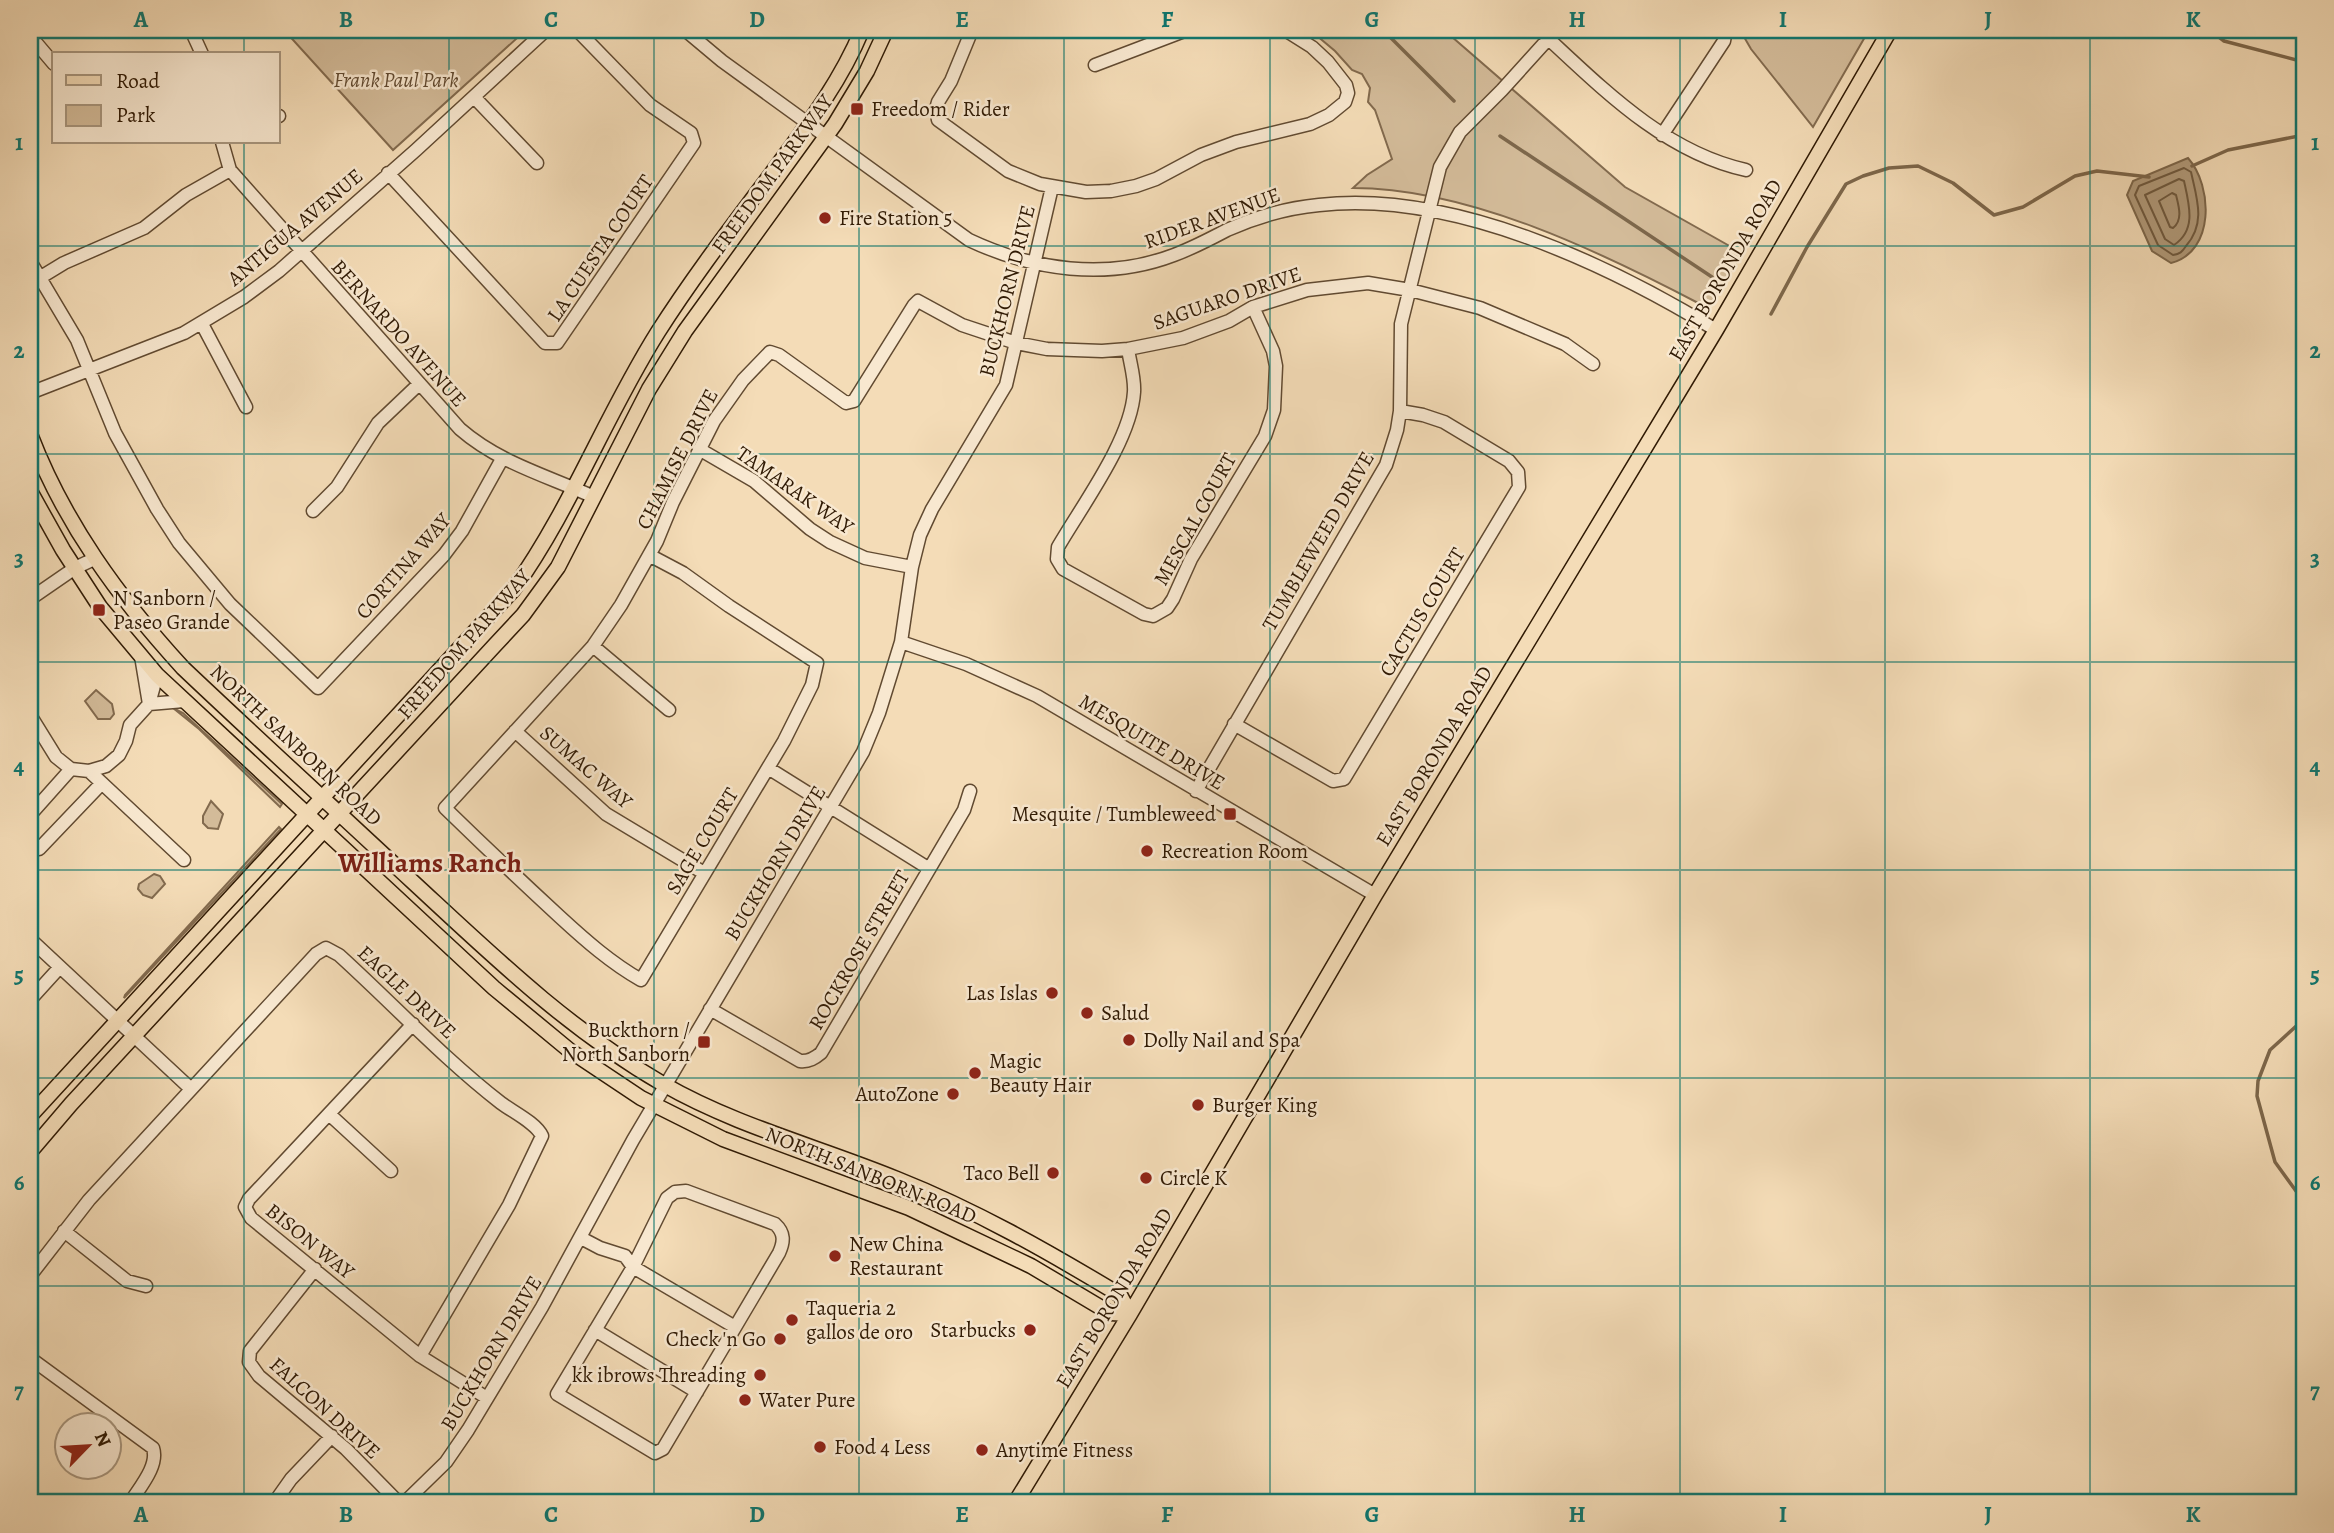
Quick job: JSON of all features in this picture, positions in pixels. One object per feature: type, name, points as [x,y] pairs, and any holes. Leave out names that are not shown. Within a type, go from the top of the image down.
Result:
[{"type":"main road","name":"FREEDOM PARKWAY","points":[[30,1116],[513,590],[539,554],[615,404],[660,330],[809,124],[840,77],[862,30]]},
{"type":"main road","name":"FREEDOM PARKWAY","points":[[30,1152],[523,615],[558,567],[649,389],[685,331],[826,137],[856,90],[886,30]]},
{"type":"main road","name":"EAST BORONDA ROAD","points":[[1015,1503],[1130,1314],[1375,895],[1716,330],[1890,30]]},
{"type":"main road","name":"NORTH SANBORN ROAD","points":[[30,434],[57,493],[94,559],[142,623],[183,668],[565,1020],[616,1056],[666,1086],[759,1129],[894,1178],[990,1220],[1120,1295],[1130,1314]]},
{"type":"main road","name":"NORTH SANBORN ROAD","points":[[30,491],[48,525],[100,607],[158,675],[522,1013],[594,1069],[654,1105],[723,1139],[909,1208],[1031,1266],[1110,1313],[1130,1314]]},
{"type":"street","points":[[191,30],[201,52]]},
{"type":"street","name":"ANTIGUA AVENUE","points":[[30,393],[202,324],[262,285],[546,30]]},
{"type":"street","name":"LA CUESTA COURT","points":[[388,173],[545,343],[557,343],[694,143],[691,133],[650,105],[577,30]]},
{"type":"street","name":"RIDER AVENUE","points":[[685,30],[722,61],[969,240],[994,252],[1034,264],[1091,270],[1144,264],[1173,256],[1246,222],[1281,211],[1317,205],[1374,202],[1429,209],[1505,231],[1572,256],[1654,294],[1716,330]]},
{"type":"street","points":[[972,30],[951,81],[938,102],[938,120],[1008,171],[1052,187],[1099,192],[1136,186],[1228,145],[1310,124],[1345,102],[1348,97],[1346,85],[1328,62],[1312,47],[1285,30]]},
{"type":"street","points":[[1095,65],[1187,30]]},
{"type":"street","points":[[1661,135],[1724,41],[1726,30]]},
{"type":"street","points":[[1544,34],[1661,135],[1704,157],[1746,170]]},
{"type":"street","name":"TUMBLEWEED DRIVE","points":[[1196,791],[1378,483],[1392,447],[1400,411],[1401,324],[1440,167],[1460,132],[1502,90],[1544,34]]},
{"type":"street","points":[[34,36],[52,61]]},
{"type":"street","points":[[474,97],[537,163]]},
{"type":"street","name":"BERNARDO AVENUE","points":[[223,144],[230,170],[300,252],[460,429],[502,459],[594,497]]},
{"type":"street","points":[[41,277],[64,263],[144,228],[186,195],[230,170]]},
{"type":"street","name":"BUCKHORN DRIVE","points":[[401,1503],[446,1462],[487,1398],[581,1238],[619,1164],[872,733],[901,642],[912,567],[920,535],[929,515],[1006,385],[1052,187]]},
{"type":"street","points":[[30,261],[77,340],[89,370]]},
{"type":"street","name":"SAGUARO DRIVE","points":[[1016,343],[1075,350],[1128,349],[1208,330],[1253,307],[1307,290],[1368,283],[1410,290],[1480,308],[1566,344],[1593,365]]},
{"type":"street","name":"CHAMISE DRIVE","points":[[445,808],[593,646],[621,605],[649,555],[699,449],[729,397],[770,352],[779,355],[846,403],[854,401],[918,302],[962,325],[1016,343]]},
{"type":"street","name":"MESCAL COURT","points":[[1128,349],[1135,388],[1127,426],[1058,547],[1057,559],[1063,569],[1144,614],[1153,616],[1167,608],[1173,599],[1191,559],[1265,436],[1274,410],[1276,366],[1253,307]]},
{"type":"street","points":[[202,324],[246,407]]},
{"type":"street","name":"CORTINA WAY","points":[[89,370],[115,433],[179,543],[230,604],[318,688],[444,555],[463,531],[502,459]]},
{"type":"street","points":[[313,511],[337,487],[378,423],[419,384]]},
{"type":"street","name":"CACTUS COURT","points":[[1234,724],[1333,781],[1344,779],[1518,487],[1518,472],[1509,461],[1444,422],[1400,411]]},
{"type":"street","name":"TAMARAK WAY","points":[[699,449],[761,486],[810,530],[830,542],[865,558],[912,567]]},
{"type":"street","name":"SAGE COURT","points":[[445,808],[574,930],[611,961],[640,980],[768,768],[803,705],[812,685],[817,663],[683,573],[649,555]]},
{"type":"street","points":[[30,599],[75,568],[94,559]]},
{"type":"street","name":"MESQUITE DRIVE","points":[[901,642],[966,664],[1037,696],[1375,895]]},
{"type":"street","points":[[593,646],[669,710]]},
{"type":"street","points":[[141,656],[149,704]]},
{"type":"street","points":[[30,715],[56,757],[71,769],[89,771],[106,766],[119,755],[130,725],[149,704],[158,675]]},
{"type":"street","points":[[149,704],[184,701]]},
{"type":"street","name":"SUMAC WAY","points":[[515,731],[606,814],[704,873]]},
{"type":"street","points":[[768,768],[928,868]]},
{"type":"street","points":[[30,816],[71,769]]},
{"type":"street","points":[[89,771],[184,860]]},
{"type":"street","points":[[30,840],[39,849],[102,783]]},
{"type":"street","name":"ROCKROSE STREET","points":[[710,1009],[800,1061],[807,1062],[821,1053],[967,805],[970,791]]},
{"type":"street","points":[[30,939],[191,1089]]},
{"type":"street","name":"EAGLE DRIVE","points":[[30,1276],[89,1200],[316,954],[326,948],[340,955],[472,1080],[538,1129],[542,1136],[509,1205],[420,1356]]},
{"type":"street","points":[[30,1000],[60,967]]},
{"type":"street","name":"BISON WAY","points":[[413,1024],[249,1199],[245,1207],[251,1218],[420,1356],[487,1398]]},
{"type":"street","points":[[329,1114],[391,1171]]},
{"type":"street","points":[[686,1191],[775,1224],[783,1235],[782,1246],[663,1449],[652,1452],[557,1395],[633,1267],[667,1198],[675,1192],[686,1191]]},
{"type":"street","points":[[64,1231],[127,1281],[146,1286]]},
{"type":"street","points":[[581,1238],[600,1248],[620,1266],[633,1267],[735,1327]]},
{"type":"street","name":"FALCON DRIVE","points":[[315,1269],[250,1351],[248,1359],[252,1370],[332,1436],[401,1503]]},
{"type":"street","points":[[595,1331],[697,1392]]},
{"type":"street","points":[[30,1358],[153,1448],[153,1464],[130,1503]]},
{"type":"street","points":[[274,1503],[291,1479],[332,1436]]},
{"type":"green space","name":"Frank Paul Park","points":[[284,30],[526,30],[393,150]]},
{"type":"green space","points":[[1310,30],[1444,30],[1625,187],[1742,253],[1711,303],[1702,305],[1578,245],[1488,211],[1397,191],[1353,188],[1392,159],[1375,110],[1368,102],[1370,88],[1362,74],[1352,70]]},
{"type":"green space","points":[[1740,30],[1869,30],[1813,127],[1751,49]]},
{"type":"green space","points":[[96,690],[112,704],[114,714],[110,719],[98,719],[85,701]]},
{"type":"green space","points":[[173,708],[183,713],[282,804],[280,807],[199,729]]},
{"type":"green space","points":[[211,801],[223,814],[218,829],[208,828],[203,823],[203,816]]},
{"type":"green space","points":[[279,827],[281,829],[124,998],[125,995]]},
{"type":"green space","points":[[154,874],[160,876],[165,884],[152,898],[143,895],[138,889],[139,884]]},
{"type":"water","points":[[2188,158],[2202,185],[2205,217],[2196,246],[2171,263],[2152,251],[2127,195],[2133,181]]},
{"type":"waterway","points":[[1383,30],[1454,101]]},
{"type":"waterway","points":[[2210,30],[2224,41],[2304,62]]},
{"type":"waterway","points":[[2192,166],[2228,150],[2304,135]]},
{"type":"waterway","points":[[1500,136],[1712,277]]},
{"type":"waterway","points":[[1771,314],[1807,247],[1846,184],[1863,176],[1889,168],[1918,166],[1953,183],[1994,215],[2023,207],[2075,176],[2097,171],[2149,177]]},
{"type":"waterway","points":[[2304,1019],[2270,1050],[2258,1081],[2257,1096],[2275,1162],[2304,1202]]},
{"type":"place","name":"Freedom / Rider","points":[[857,109]]},
{"type":"place","name":"Fire Station 5","points":[[825,218]]},
{"type":"place","name":"N Sanborn / Paseo Grande","points":[[99,610]]},
{"type":"place","name":"Mesquite / Tumbleweed","points":[[1230,814]]},
{"type":"place","name":"Recreation Room","points":[[1147,851]]},
{"type":"place","name":"Las Islas","points":[[1052,993]]},
{"type":"place","name":"Salud","points":[[1087,1013]]},
{"type":"place","name":"Dolly Nail and Spa","points":[[1129,1040]]},
{"type":"place","name":"Buckthorn / North Sanborn","points":[[704,1042]]},
{"type":"place","name":"Magic Beauty Hair","points":[[975,1073]]},
{"type":"place","name":"AutoZone","points":[[953,1094]]},
{"type":"place","name":"Burger King","points":[[1198,1105]]},
{"type":"place","name":"Taco Bell","points":[[1053,1173]]},
{"type":"place","name":"Circle K","points":[[1146,1178]]},
{"type":"place","name":"New China Restaurant","points":[[835,1256]]},
{"type":"place","name":"Taqueria 2 gallos de oro","points":[[792,1320]]},
{"type":"place","name":"Starbucks","points":[[1030,1330]]},
{"type":"place","name":"Check 'n Go","points":[[780,1339]]},
{"type":"place","name":"kk ibrows Threading","points":[[760,1375]]},
{"type":"place","name":"Water Pure","points":[[745,1400]]},
{"type":"place","name":"Food 4 Less","points":[[820,1447]]},
{"type":"place","name":"Anytime Fitness","points":[[982,1450]]},
{"type":"district","name":"Williams Ranch","points":[[430,862]]}]
